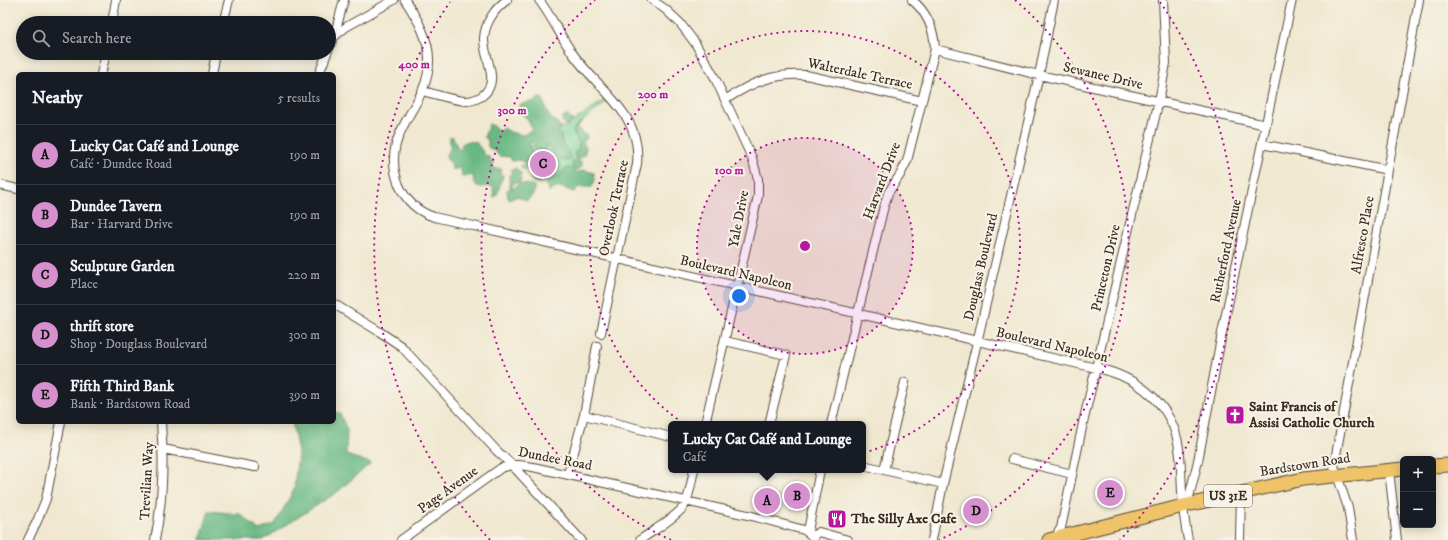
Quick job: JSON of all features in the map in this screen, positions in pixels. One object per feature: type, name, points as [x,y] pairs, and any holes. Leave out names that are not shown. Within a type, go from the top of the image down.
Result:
[{"type":"main road","points":[[1436,466],[1448,465]]},
{"type":"main road","name":"Bardstown Road","points":[[1053,540],[1183,506],[1303,479],[1400,469]]},
{"type":"street","points":[[113,16],[116,0]]},
{"type":"street","points":[[225,16],[229,0]]},
{"type":"street","points":[[336,30],[344,0]]},
{"type":"street","points":[[336,35],[346,27],[394,0]]},
{"type":"street","name":"Boulevard Napoleon","points":[[405,0],[418,22],[427,45],[429,62],[427,78],[422,91],[399,133],[394,147],[396,175],[400,188],[409,202],[415,207],[434,217],[1116,373],[1134,382],[1156,399],[1165,411],[1173,426],[1178,442],[1183,506],[1188,540]]},
{"type":"street","points":[[422,91],[465,101],[474,100],[484,94],[491,83],[492,78],[484,43],[485,30],[496,10],[507,0]]},
{"type":"street","name":"Overlook Terrace","points":[[539,0],[574,55],[619,106],[627,118],[634,132],[638,149],[638,164],[600,333]]},
{"type":"street","name":"Yale Drive","points":[[652,0],[665,9],[683,26],[705,59],[749,152],[756,170],[758,183],[758,196],[706,421]]},
{"type":"street","name":"Harvard Drive","points":[[832,421],[882,210],[888,193],[907,161],[935,49],[934,38],[928,19],[925,13],[912,0]]},
{"type":"street","name":"Douglass Boulevard","points":[[932,540],[943,484],[1039,75],[1054,0]]},
{"type":"street","name":"Princeton Drive","points":[[1053,540],[1060,528],[1166,63],[1163,0]]},
{"type":"street","name":"Rutherford Avenue","points":[[1183,506],[1188,497],[1198,461],[1222,333],[1292,0]]},
{"type":"street","name":"Alfresco Place","points":[[1353,540],[1348,508],[1334,466],[1419,0]]},
{"type":"street","name":"Sewanee Drive","points":[[935,49],[1039,75],[1266,125]]},
{"type":"street","points":[[102,72],[105,60]]},
{"type":"street","points":[[212,72],[215,60]]},
{"type":"street","points":[[321,72],[325,60]]},
{"type":"street","name":"Walterdale Terrace","points":[[725,100],[741,90],[763,80],[793,74],[806,75],[922,101]]},
{"type":"street","points":[[1262,144],[1388,170]]},
{"type":"street","points":[[0,185],[16,189]]},
{"type":"street","name":"Dundee Road","points":[[336,305],[401,346],[512,466],[533,466],[752,516],[810,534],[819,532],[848,540]]},
{"type":"street","points":[[725,341],[786,355],[770,421]]},
{"type":"street","points":[[568,474],[584,415],[597,346]]},
{"type":"street","points":[[884,470],[905,382]]},
{"type":"street","points":[[584,415],[668,436]]},
{"type":"street","points":[[28,540],[46,498],[61,424]]},
{"type":"street","name":"Trevilian Way","points":[[156,540],[161,496],[163,449],[162,424]]},
{"type":"street","points":[[163,449],[255,467]]},
{"type":"street","points":[[1012,459],[1072,474]]},
{"type":"street","points":[[512,466],[581,540]]},
{"type":"street","name":"Page Avenue","points":[[401,540],[501,468],[512,466]]},
{"type":"street","points":[[866,466],[943,484]]},
{"type":"street","points":[[1389,470],[1397,540]]},
{"type":"street","points":[[640,540],[678,513],[684,507],[687,501],[693,473]]},
{"type":"street","points":[[810,534],[818,473]]},
{"type":"street","points":[[1240,540],[1241,493]]},
{"type":"green space","points":[[542,98],[549,116],[559,124],[560,127],[558,132],[561,135],[563,144],[569,152],[570,159],[567,161],[560,160],[558,155],[553,153],[550,146],[547,146],[544,151],[534,149],[535,143],[533,141],[529,144],[532,157],[526,162],[517,160],[512,161],[510,157],[499,156],[488,147],[488,140],[484,137],[489,124],[494,126],[499,131],[504,128],[516,134],[524,135],[532,129],[528,119],[520,113],[519,105],[535,101]]},
{"type":"green space","points":[[605,98],[608,102],[574,128],[575,136],[580,144],[579,149],[574,155],[576,160],[572,171],[562,172],[558,181],[555,174],[550,177],[545,177],[534,172],[531,174],[531,172],[526,168],[524,170],[521,167],[532,154],[529,144],[533,141],[535,143],[535,149],[540,151],[547,146],[550,146],[559,157],[565,161],[570,159],[569,152],[563,144],[561,135],[558,132],[560,127],[567,126],[603,101]]},
{"type":"green space","points":[[569,116],[573,121],[567,126],[562,121],[562,118]]},
{"type":"green space","points":[[581,122],[576,129],[582,131],[582,133],[587,136],[583,142],[586,148],[584,156],[579,158],[582,165],[575,171],[576,173],[584,170],[594,173],[595,180],[592,187],[579,187],[574,192],[560,187],[551,190],[550,192],[544,182],[536,183],[531,180],[531,174],[534,172],[548,178],[555,174],[558,179],[565,169],[569,167],[572,170],[572,162],[576,159],[574,152],[579,149],[578,146],[580,144],[575,136],[576,134],[573,133],[575,128]]},
{"type":"green space","points":[[450,137],[453,137],[458,149],[460,150],[462,148],[461,145],[464,143],[470,141],[476,142],[485,156],[488,156],[494,164],[492,168],[501,169],[500,174],[503,175],[503,177],[494,198],[494,188],[489,186],[477,186],[473,181],[474,177],[469,175],[462,177],[461,169],[459,168],[452,170],[451,162],[447,160],[446,154],[450,148]]},
{"type":"green space","points":[[516,168],[522,174],[519,175],[521,179],[520,182],[513,183],[512,190],[519,183],[531,185],[535,188],[534,193],[527,201],[517,196],[510,200],[508,198],[507,190],[511,187],[508,185],[510,182],[508,180],[510,178],[508,176],[512,173],[511,170]]},
{"type":"green space","points":[[336,413],[340,414],[347,430],[346,455],[371,463],[336,493],[263,540],[201,540],[209,511],[240,514],[259,530],[275,524],[294,490],[298,452],[292,424],[336,424]]},
{"type":"place","name":"Sculpture Garden","points":[[543,164]]},
{"type":"place","name":"Saint Francis of Assisi Catholic Church","points":[[1235,415]]},
{"type":"place","name":"Fifth Third Bank","points":[[1110,493]]},
{"type":"place","name":"Dundee Tavern","points":[[797,496]]},
{"type":"place","name":"Lucky Cat Café and Lounge","points":[[767,501]]},
{"type":"place","name":"thrift store","points":[[976,511]]},
{"type":"place","name":"The Silly Axe Cafe","points":[[837,519]]}]
